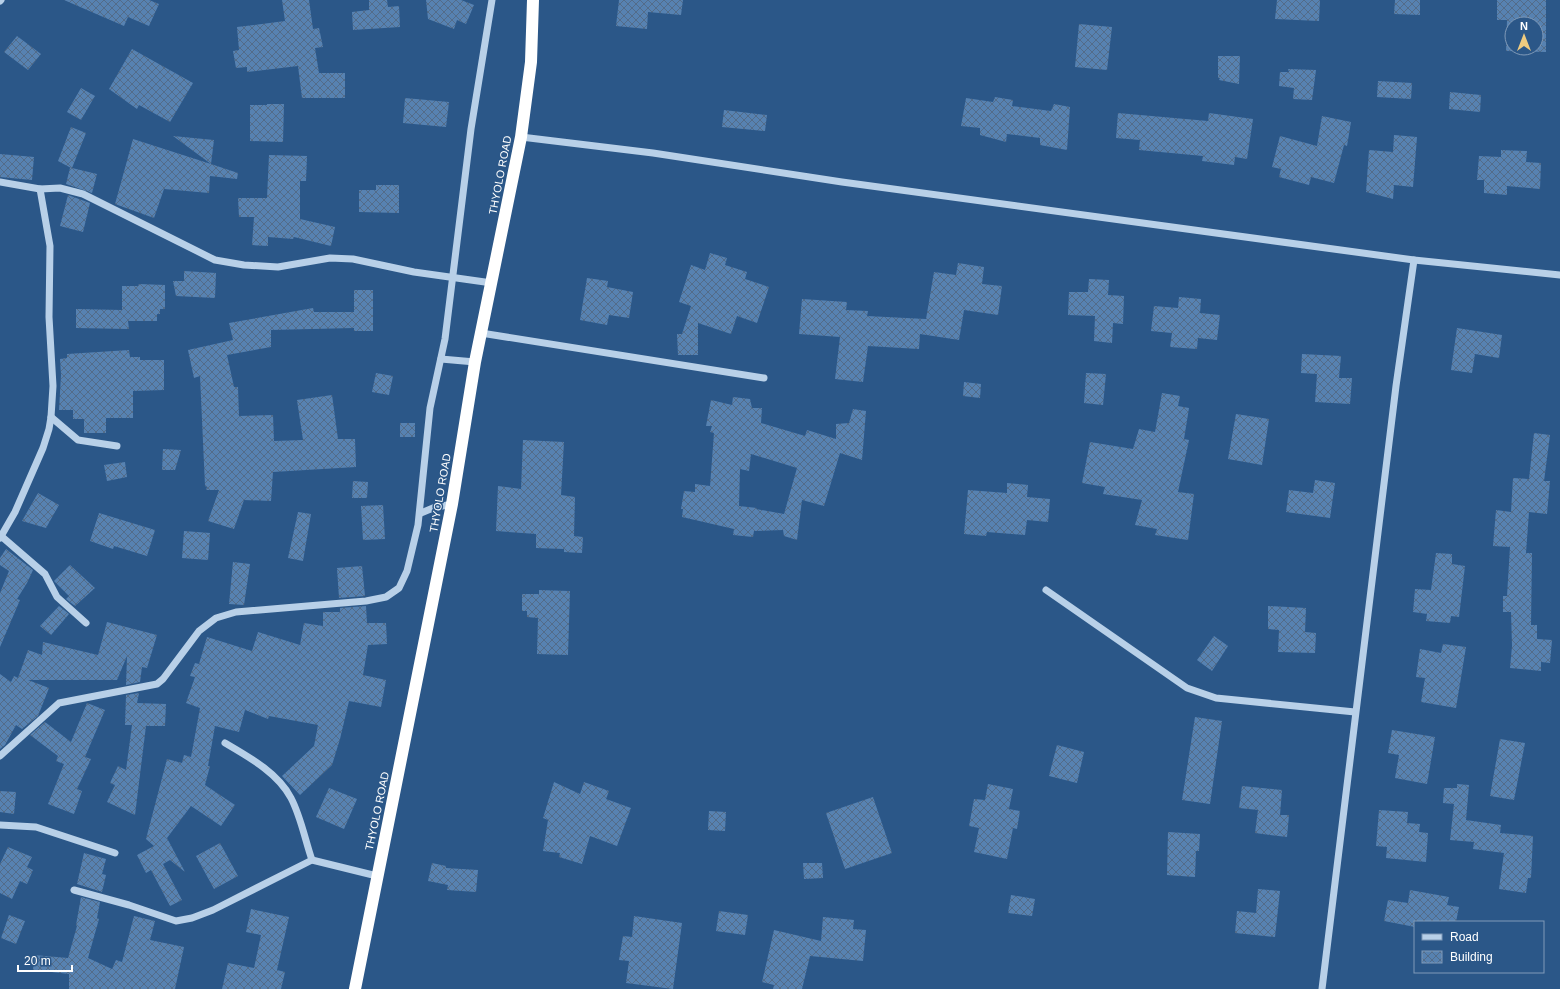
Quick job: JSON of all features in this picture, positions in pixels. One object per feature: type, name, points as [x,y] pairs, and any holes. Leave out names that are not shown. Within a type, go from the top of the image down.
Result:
[{"type":"highway","name":"THYOLO ROAD","points":[[355,989],[452,504],[475,362],[521,137],[531,62],[533,0]]},
{"type":"street","points":[[0,756],[53,706],[59,703],[157,684],[163,679],[199,631],[216,618],[236,612],[275,610],[386,597],[399,588],[407,571],[421,513],[426,440],[430,408],[441,359],[454,277],[471,129],[492,0]]},
{"type":"street","points":[[521,137],[653,153],[842,182],[1414,260],[1560,275]]},
{"type":"street","points":[[0,182],[40,189],[60,188],[83,194],[215,260],[244,265],[278,268],[330,258],[354,260],[414,272],[492,283]]},
{"type":"street","points":[[40,189],[50,246],[49,317],[54,386],[51,417],[43,448],[15,512],[0,537],[45,574],[58,597],[86,623]]},
{"type":"street","points":[[1322,989],[1414,260]]},
{"type":"street","points":[[481,333],[764,378]]},
{"type":"street","points":[[441,359],[475,362]]},
{"type":"street","points":[[51,417],[78,440],[117,446]]},
{"type":"street","points":[[421,513],[433,508],[452,504]]},
{"type":"street","points":[[1046,590],[1187,688],[1216,698],[1356,712]]},
{"type":"street","points":[[225,743],[250,758],[277,779],[290,797],[299,817],[312,860]]},
{"type":"street","points":[[0,825],[36,827],[115,853]]},
{"type":"street","points":[[74,890],[129,905],[176,921],[192,918],[213,910],[312,860],[377,876]]},
{"type":"building","points":[[64,0],[149,0],[159,4],[149,26],[128,17],[124,26]]},
{"type":"building","points":[[282,0],[309,0],[313,29],[319,28],[323,47],[315,48],[319,73],[345,73],[345,98],[302,98],[298,66],[247,72],[247,67],[236,68],[233,51],[239,50],[237,27],[285,21]]},
{"type":"building","points":[[369,0],[387,0],[388,7],[399,6],[400,27],[353,30],[352,12],[369,10]]},
{"type":"building","points":[[426,0],[461,0],[474,5],[466,24],[457,20],[454,29],[428,19]]},
{"type":"building","points":[[619,0],[683,0],[681,15],[648,12],[647,29],[616,26]]},
{"type":"building","points":[[1277,0],[1320,0],[1319,21],[1275,19]]},
{"type":"building","points":[[1395,0],[1420,0],[1420,15],[1394,14]]},
{"type":"building","points":[[1497,0],[1546,0],[1546,52],[1544,52],[1544,16],[1504,16],[1504,20],[1497,20]]},
{"type":"building","points":[[1079,24],[1112,27],[1107,70],[1075,67]]},
{"type":"building","points":[[17,36],[41,54],[28,70],[4,52]]},
{"type":"building","points":[[132,49],[193,83],[170,122],[139,105],[137,109],[109,89]]},
{"type":"building","points":[[1218,56],[1240,56],[1239,84],[1219,80]]},
{"type":"building","points":[[1288,69],[1316,70],[1312,100],[1293,99],[1294,88],[1279,86],[1280,72],[1289,72]]},
{"type":"building","points":[[1378,81],[1412,83],[1411,99],[1377,97]]},
{"type":"building","points":[[81,88],[95,96],[81,120],[67,112]]},
{"type":"building","points":[[1450,92],[1481,95],[1480,112],[1449,109]]},
{"type":"building","points":[[995,97],[1013,100],[1012,106],[1051,111],[1054,104],[1070,107],[1067,150],[1040,145],[1040,138],[1007,134],[1006,142],[980,135],[980,128],[961,126],[966,98],[993,102]]},
{"type":"building","points":[[405,98],[449,102],[446,127],[403,123]]},
{"type":"building","points":[[284,104],[283,142],[250,141],[250,105]]},
{"type":"building","points":[[724,110],[767,115],[765,131],[722,127]]},
{"type":"building","points":[[1118,113],[1208,121],[1209,113],[1253,119],[1247,159],[1235,157],[1234,165],[1202,161],[1203,156],[1139,150],[1140,140],[1116,138]]},
{"type":"building","points":[[1322,116],[1351,122],[1347,146],[1344,145],[1334,183],[1311,177],[1309,185],[1279,177],[1281,169],[1272,167],[1280,136],[1317,146]]},
{"type":"building","points":[[71,127],[86,133],[72,168],[97,174],[92,193],[66,184],[71,168],[58,161]]},
{"type":"building","points":[[1394,135],[1417,137],[1413,187],[1394,185],[1393,199],[1366,192],[1369,150],[1393,152]]},
{"type":"building","points":[[173,136],[214,140],[211,164]]},
{"type":"building","points":[[133,139],[238,173],[237,179],[210,176],[209,193],[164,189],[154,218],[115,204]]},
{"type":"building","points":[[1501,150],[1527,151],[1526,162],[1541,163],[1540,189],[1507,186],[1507,195],[1484,193],[1484,180],[1477,180],[1479,156],[1501,157]]},
{"type":"building","points":[[0,154],[34,157],[32,180],[0,177]]},
{"type":"building","points":[[269,155],[307,156],[306,181],[300,181],[300,219],[335,227],[331,246],[294,237],[293,239],[268,237],[268,246],[252,245],[254,217],[239,217],[238,198],[267,198]]},
{"type":"building","points":[[376,185],[399,185],[399,213],[359,212],[359,190],[376,190]]},
{"type":"building","points":[[68,195],[90,203],[83,232],[60,226]]},
{"type":"building","points":[[710,253],[727,258],[725,265],[747,272],[745,279],[769,287],[757,323],[737,316],[731,334],[698,323],[698,355],[678,355],[677,334],[682,334],[691,306],[679,302],[691,265],[705,270]]},
{"type":"building","points":[[958,263],[984,267],[982,284],[1002,286],[998,315],[964,310],[959,340],[920,334],[919,349],[868,346],[863,382],[835,379],[840,337],[799,334],[802,299],[847,302],[846,310],[868,311],[867,316],[926,319],[934,272],[956,275]]},
{"type":"building","points":[[184,271],[216,273],[215,298],[176,296],[173,281],[184,281]]},
{"type":"building","points":[[587,278],[608,281],[607,287],[633,292],[629,318],[609,315],[607,325],[580,320]]},
{"type":"building","points":[[1089,279],[1109,280],[1108,295],[1124,296],[1123,324],[1113,323],[1112,343],[1094,341],[1095,316],[1068,315],[1069,292],[1088,292]]},
{"type":"building","points":[[139,284],[165,285],[165,309],[160,309],[160,314],[157,314],[157,321],[128,321],[129,329],[76,328],[76,309],[122,310],[122,286],[138,286]]},
{"type":"building","points":[[354,290],[373,290],[373,331],[354,331],[354,328],[271,330],[271,347],[227,355],[234,387],[238,387],[239,416],[273,415],[274,441],[303,440],[297,400],[332,395],[338,439],[355,439],[356,467],[273,472],[271,501],[244,500],[234,529],[208,521],[219,490],[206,490],[207,487],[205,486],[200,376],[194,378],[188,350],[233,340],[229,323],[313,308],[314,312],[354,312]]},
{"type":"building","points":[[1179,297],[1201,299],[1200,313],[1220,315],[1217,340],[1198,338],[1197,349],[1170,347],[1172,333],[1151,331],[1154,306],[1178,308]]},
{"type":"building","points":[[1457,328],[1502,335],[1499,358],[1475,354],[1472,373],[1451,370]]},
{"type":"building","points":[[129,350],[130,357],[140,357],[140,360],[164,360],[164,390],[133,391],[133,418],[106,418],[106,433],[84,433],[84,419],[73,419],[73,410],[59,410],[61,375],[60,359],[67,358],[67,354]]},
{"type":"building","points":[[1302,354],[1341,356],[1339,378],[1352,378],[1350,404],[1315,402],[1317,374],[1301,373]]},
{"type":"building","points":[[376,373],[393,376],[389,395],[372,392]]},
{"type":"building","points":[[1086,373],[1106,374],[1103,405],[1084,403]]},
{"type":"building","points":[[964,382],[981,384],[980,398],[963,396]]},
{"type":"building","points":[[1162,393],[1180,396],[1178,406],[1189,408],[1184,439],[1189,440],[1178,492],[1194,494],[1188,540],[1155,535],[1157,529],[1135,525],[1142,500],[1103,494],[1105,487],[1082,483],[1090,442],[1133,449],[1139,429],[1155,432]]},
{"type":"building","points":[[733,397],[750,399],[752,408],[762,408],[761,423],[805,436],[807,430],[836,439],[836,424],[849,423],[853,409],[866,411],[862,460],[840,453],[824,506],[802,500],[797,540],[784,536],[783,530],[754,531],[753,537],[733,535],[734,529],[682,517],[683,509],[681,509],[684,491],[695,492],[695,484],[710,486],[714,433],[710,432],[712,426],[706,426],[711,400],[732,405]],"holes":[[[751,454],[797,468],[784,514],[739,506],[740,469],[749,471]]]},
{"type":"building","points":[[1236,414],[1269,419],[1262,465],[1228,459]]},
{"type":"building","points":[[400,423],[415,423],[415,437],[400,437]]},
{"type":"building","points":[[1534,433],[1550,435],[1544,481],[1550,481],[1547,514],[1529,512],[1526,553],[1532,553],[1531,625],[1537,625],[1537,639],[1552,640],[1550,663],[1541,662],[1541,671],[1510,668],[1512,646],[1511,612],[1503,612],[1503,596],[1507,596],[1510,547],[1493,546],[1496,510],[1511,512],[1513,478],[1529,479]]},
{"type":"building","points":[[523,440],[564,442],[561,495],[575,497],[574,536],[583,537],[582,553],[564,552],[564,549],[536,548],[536,534],[496,531],[498,486],[521,489]]},
{"type":"building","points":[[163,449],[181,450],[175,470],[162,470]]},
{"type":"building","points":[[125,462],[127,477],[107,481],[104,465]]},
{"type":"building","points":[[1315,480],[1335,483],[1330,518],[1286,512],[1289,490],[1313,493]]},
{"type":"building","points":[[353,481],[368,482],[367,498],[352,498]]},
{"type":"building","points":[[1007,483],[1028,485],[1027,497],[1050,499],[1048,522],[1027,520],[1025,535],[987,532],[986,536],[964,534],[968,490],[1007,493]]},
{"type":"building","points":[[38,493],[59,505],[46,528],[22,521]]},
{"type":"building","points":[[383,505],[385,539],[363,540],[361,506]]},
{"type":"building","points":[[298,512],[311,514],[303,561],[288,558]]},
{"type":"building","points":[[99,513],[155,530],[147,556],[114,546],[113,549],[90,541]]},
{"type":"building","points":[[184,531],[210,533],[208,560],[182,558]]},
{"type":"building","points":[[6,549],[33,570],[17,599],[20,600],[0,647],[0,593],[9,571],[0,565],[0,558]]},
{"type":"building","points":[[1436,553],[1452,554],[1452,564],[1465,566],[1459,617],[1451,616],[1450,623],[1426,621],[1427,614],[1413,612],[1415,589],[1431,590]]},
{"type":"building","points":[[233,562],[250,564],[244,605],[229,604]]},
{"type":"building","points":[[70,565],[95,588],[75,606],[66,599],[69,596],[54,581]]},
{"type":"building","points":[[362,566],[365,596],[339,598],[337,568]]},
{"type":"building","points":[[539,590],[570,591],[568,655],[537,654],[538,618],[527,617],[527,611],[522,611],[522,594],[539,594]]},
{"type":"building","points":[[59,606],[69,614],[51,635],[40,626]]},
{"type":"building","points":[[366,606],[367,623],[386,623],[387,644],[368,645],[363,675],[386,680],[381,707],[349,701],[332,765],[300,795],[282,776],[314,746],[318,725],[269,716],[268,719],[245,710],[239,732],[215,726],[208,766],[210,766],[205,785],[235,805],[221,826],[191,806],[167,838],[185,872],[170,860],[163,864],[182,900],[170,906],[151,870],[146,873],[137,855],[154,846],[146,839],[167,759],[182,763],[184,755],[191,757],[200,708],[186,703],[195,677],[190,676],[195,663],[199,664],[207,637],[252,651],[258,632],[300,645],[304,623],[323,626],[323,612],[340,612],[340,608]]},
{"type":"building","points":[[1268,606],[1306,608],[1305,632],[1316,633],[1315,653],[1278,652],[1279,630],[1268,629]]},
{"type":"building","points":[[107,622],[157,635],[147,668],[142,667],[140,682],[126,685],[127,656],[117,680],[28,680],[49,688],[38,716],[22,729],[16,725],[5,745],[0,749],[0,674],[11,682],[14,676],[18,678],[28,650],[42,655],[43,642],[98,655]]},
{"type":"building","points":[[1214,636],[1228,646],[1212,671],[1197,660]]},
{"type":"building","points":[[1443,644],[1466,647],[1456,708],[1421,702],[1425,678],[1416,677],[1420,649],[1441,653]]},
{"type":"building","points":[[139,693],[137,703],[166,704],[165,726],[146,726],[135,815],[107,802],[115,785],[110,783],[118,766],[126,770],[132,725],[125,725],[126,695]]},
{"type":"building","points":[[87,703],[105,710],[85,757],[91,759],[77,789],[82,791],[74,814],[48,804],[64,764],[56,761],[58,756],[30,735],[45,722],[71,742]]},
{"type":"building","points":[[1195,717],[1222,721],[1210,804],[1182,800]]},
{"type":"building","points":[[1392,730],[1435,737],[1427,784],[1395,778],[1399,755],[1388,753]]},
{"type":"building","points":[[1500,739],[1525,743],[1514,800],[1490,796]]},
{"type":"building","points":[[1057,745],[1084,752],[1077,783],[1049,776]]},
{"type":"building","points":[[554,782],[580,794],[584,782],[609,791],[606,799],[631,808],[617,846],[590,836],[582,864],[559,857],[560,853],[543,851],[548,820],[543,818]]},
{"type":"building","points":[[988,784],[1013,789],[1009,809],[1020,811],[1017,829],[1013,828],[1007,859],[974,852],[979,828],[969,826],[974,799],[985,800]]},
{"type":"building","points":[[1457,784],[1469,785],[1466,820],[1501,825],[1500,833],[1533,836],[1531,878],[1528,878],[1526,893],[1499,889],[1504,853],[1473,849],[1474,842],[1450,840],[1454,804],[1443,803],[1444,788],[1457,788]]},
{"type":"building","points":[[1242,786],[1282,790],[1280,815],[1289,815],[1287,837],[1255,833],[1258,810],[1239,808]]},
{"type":"building","points":[[329,788],[357,799],[344,829],[316,817]]},
{"type":"building","points":[[0,791],[16,792],[14,814],[0,812]]},
{"type":"building","points":[[873,797],[892,853],[845,869],[826,813]]},
{"type":"building","points":[[1379,810],[1408,812],[1407,823],[1420,824],[1419,832],[1428,833],[1426,862],[1386,858],[1387,847],[1376,846]]},
{"type":"building","points":[[709,811],[726,812],[725,831],[708,830]]},
{"type":"building","points":[[1168,832],[1200,834],[1199,851],[1196,851],[1195,877],[1167,875]]},
{"type":"building","points":[[220,843],[238,876],[214,889],[196,856]]},
{"type":"building","points":[[8,847],[32,857],[27,867],[33,870],[27,884],[20,881],[12,899],[0,893],[0,864]]},
{"type":"building","points":[[84,853],[106,859],[102,874],[106,875],[102,892],[77,884]]},
{"type":"building","points":[[432,863],[446,866],[446,868],[478,870],[476,892],[447,890],[448,885],[428,881]]},
{"type":"building","points":[[803,863],[822,863],[823,878],[804,879]]},
{"type":"building","points":[[1258,889],[1280,891],[1275,937],[1235,933],[1237,911],[1256,913]]},
{"type":"building","points":[[1410,890],[1449,897],[1447,905],[1459,907],[1456,921],[1414,921],[1414,927],[1384,921],[1388,900],[1408,903]]},
{"type":"building","points":[[1011,895],[1035,899],[1032,916],[1008,913]]},
{"type":"building","points":[[81,897],[100,902],[97,918],[99,919],[88,958],[112,969],[116,960],[122,962],[134,916],[155,921],[150,940],[184,947],[175,989],[69,989],[69,974],[33,970],[34,955],[68,958],[77,926]]},
{"type":"building","points":[[251,909],[289,917],[277,970],[285,972],[281,989],[222,989],[228,963],[254,968],[261,935],[246,932]]},
{"type":"building","points":[[719,911],[748,915],[745,935],[716,931]]},
{"type":"building","points":[[9,915],[25,921],[16,944],[1,938]]},
{"type":"building","points":[[634,916],[682,923],[673,989],[626,983],[629,961],[619,960],[623,936],[632,937]]},
{"type":"building","points":[[823,917],[854,920],[853,929],[866,930],[863,961],[810,956],[802,989],[773,989],[774,985],[762,982],[774,930],[821,941]]}]
